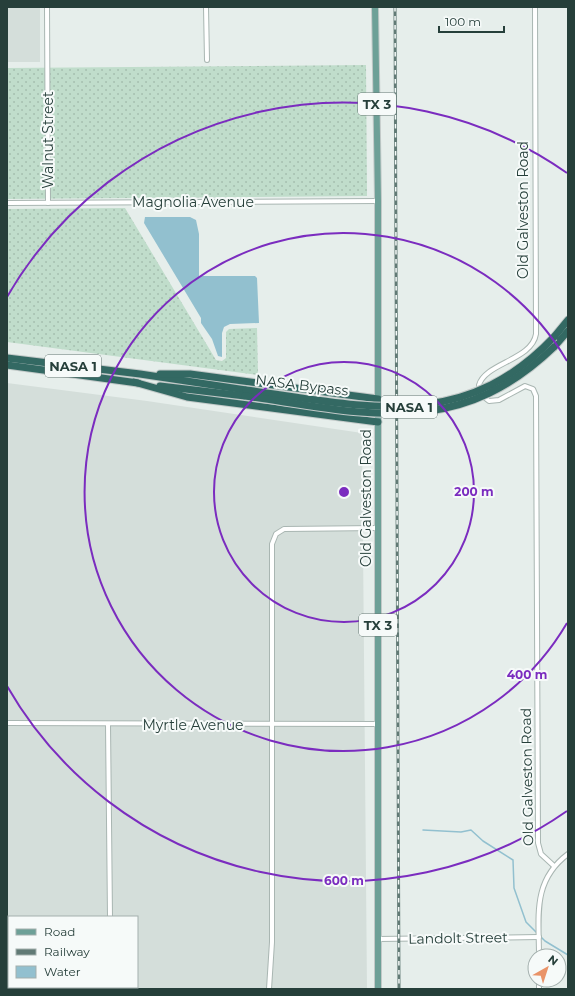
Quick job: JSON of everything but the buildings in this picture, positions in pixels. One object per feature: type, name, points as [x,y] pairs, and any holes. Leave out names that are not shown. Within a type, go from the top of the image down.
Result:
[{"type":"highway","name":"NASA Bypass","points":[[7,365],[134,382],[371,406],[406,407],[428,405],[458,398],[501,379],[528,361],[554,337],[568,320]]},
{"type":"highway","name":"NASA Bypass","points":[[7,358],[140,374],[375,414],[405,414],[459,405],[493,391],[523,373],[554,347],[568,331]]},
{"type":"highway","points":[[140,374],[190,374],[378,400]]},
{"type":"highway","points":[[134,382],[187,397],[378,422]]},
{"type":"highway","points":[[304,389],[309,396],[310,402],[304,413]]},
{"type":"main road","name":"Old Galveston Road","points":[[375,7],[378,201],[378,989]]},
{"type":"street","name":"Walnut Street","points":[[47,7],[48,203]]},
{"type":"street","points":[[206,7],[207,60]]},
{"type":"street","name":"Old Galveston Road","points":[[535,7],[536,334],[530,346],[484,376],[480,385],[484,398],[489,401],[499,400],[525,386],[533,390],[536,396],[538,844],[541,854],[554,866]]},
{"type":"street","name":"Magnolia Avenue","points":[[7,203],[378,201]]},
{"type":"street","points":[[269,989],[272,942],[272,544],[276,534],[284,529],[378,528]]},
{"type":"street","name":"Myrtle Avenue","points":[[7,724],[378,724]]},
{"type":"street","points":[[108,724],[110,916]]},
{"type":"street","points":[[539,948],[540,895],[543,882],[554,866],[568,854]]},
{"type":"street","name":"Landolt Street","points":[[378,939],[539,937]]},
{"type":"shaded area","points":[[7,7],[40,7],[40,62],[7,62]]},
{"type":"shaded area","points":[[7,383],[147,401],[362,433],[367,989],[7,989]]},
{"type":"green space","points":[[366,65],[367,196],[7,199],[7,68]]},
{"type":"green space","points":[[125,208],[216,360],[222,361],[226,358],[226,332],[229,329],[257,328],[258,375],[7,342],[7,209]]},
{"type":"water","points":[[145,217],[190,217],[196,220],[199,234],[199,276],[255,276],[257,278],[259,323],[230,324],[224,327],[222,333],[222,357],[218,356],[212,339],[201,323],[201,318],[144,223]]},
{"type":"waterway","points":[[423,830],[461,832],[471,830],[483,841],[513,860],[514,888],[526,922],[537,933]]},
{"type":"waterway","points":[[540,936],[545,941],[568,955]]},
{"type":"railway","points":[[395,7],[399,989]]}]
